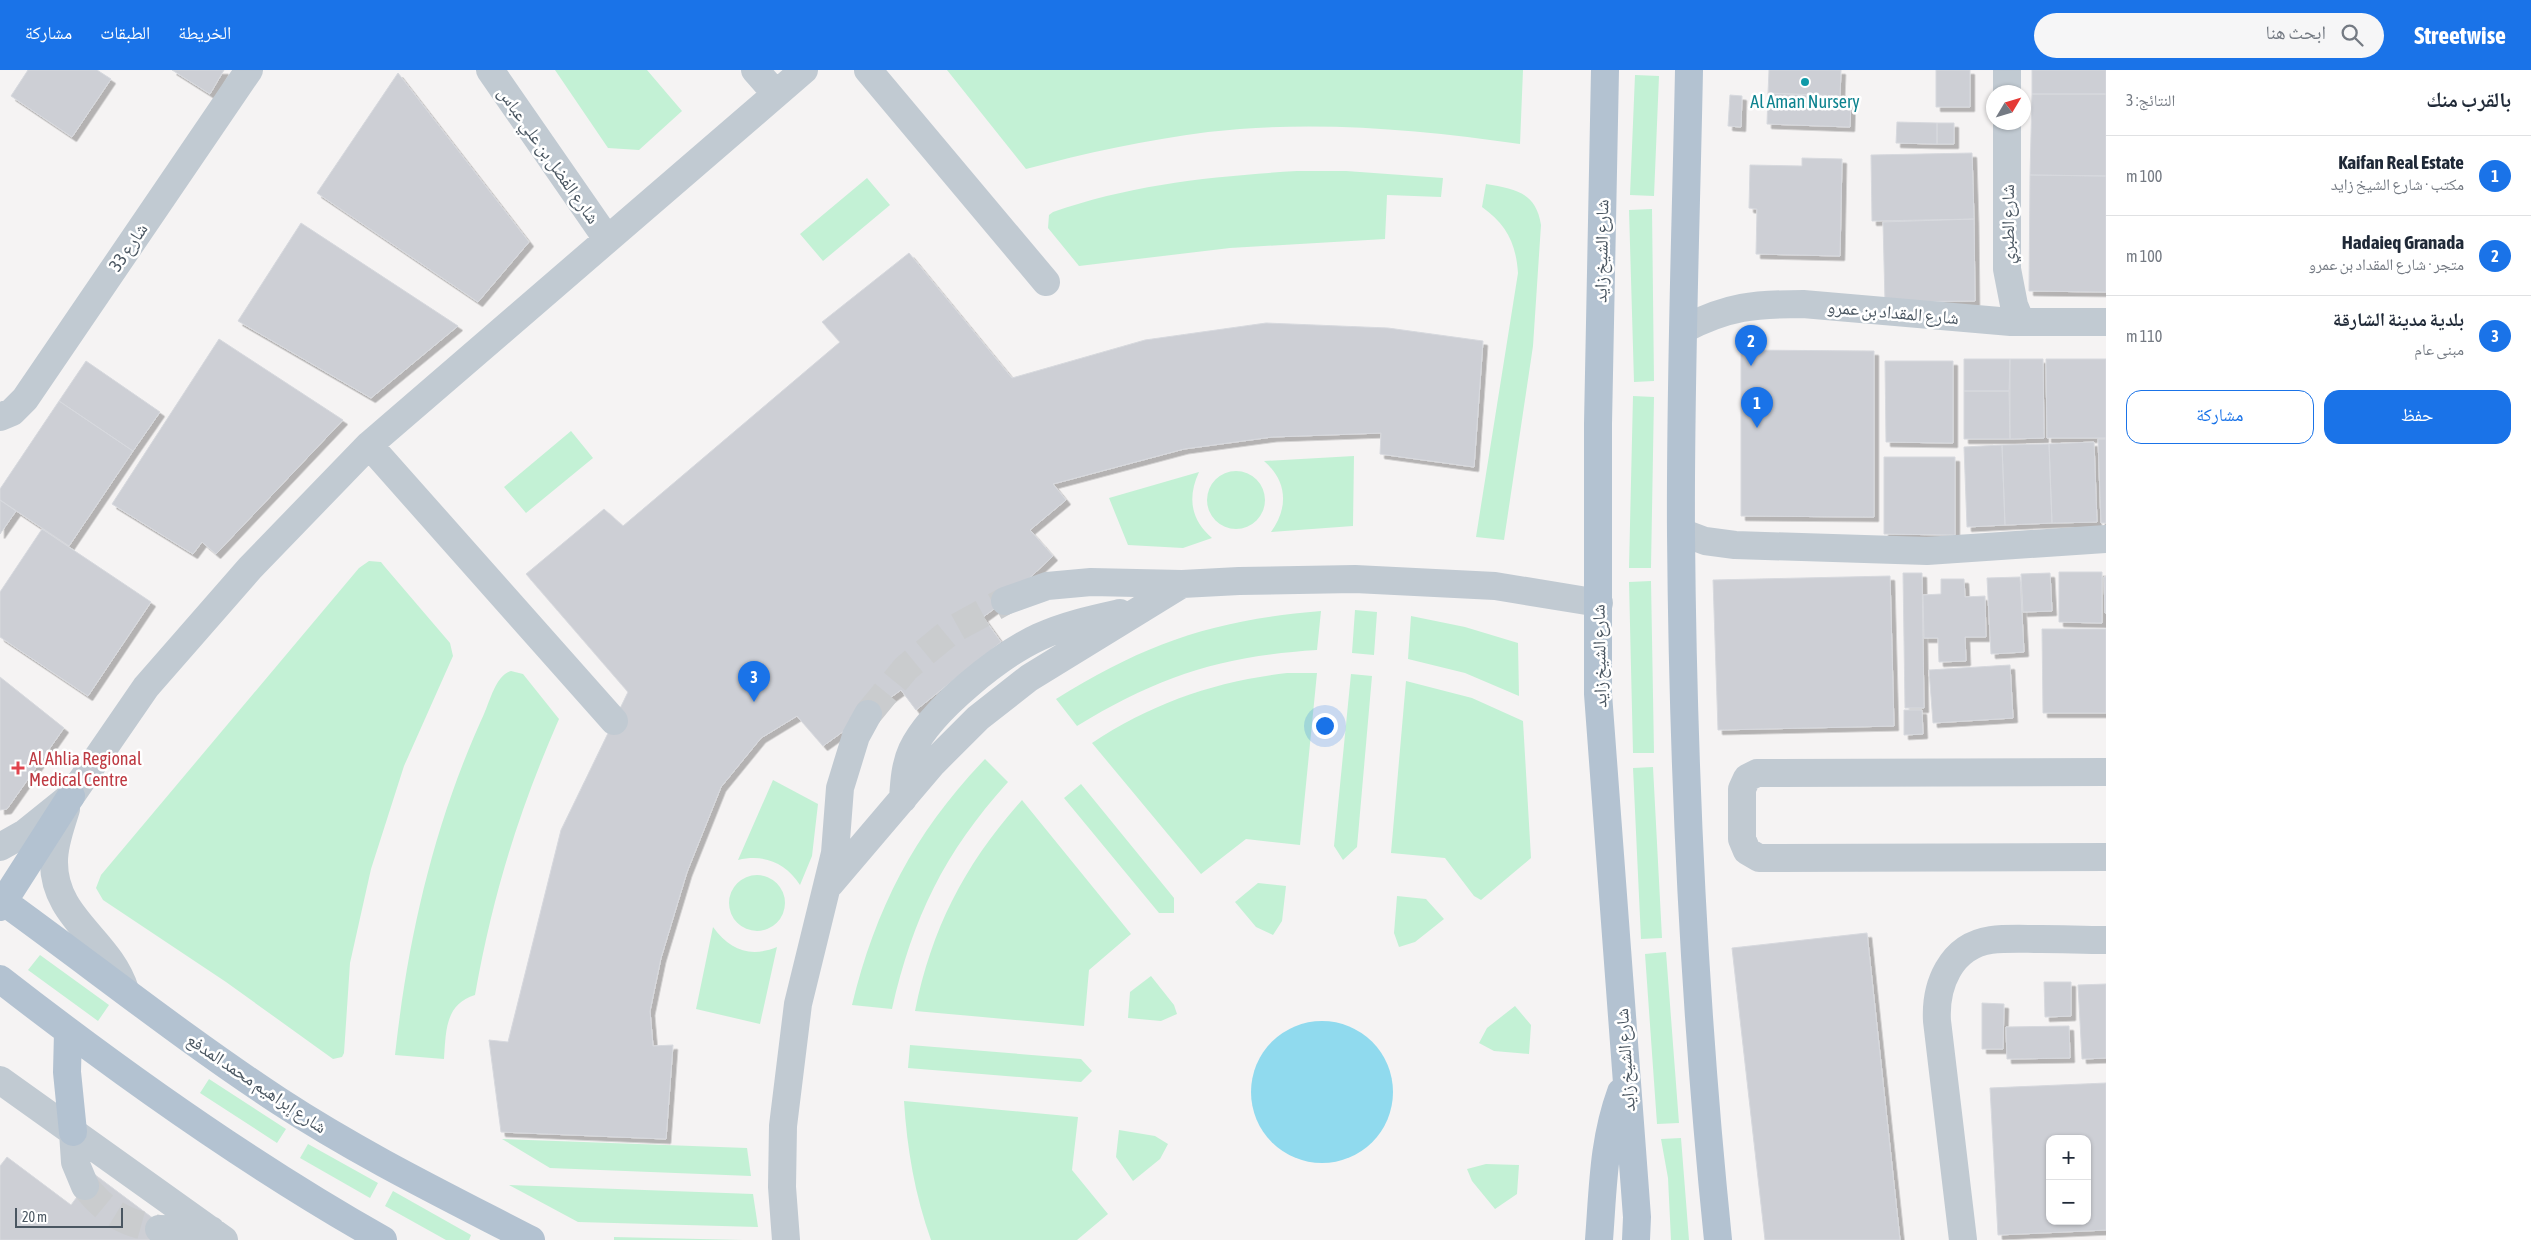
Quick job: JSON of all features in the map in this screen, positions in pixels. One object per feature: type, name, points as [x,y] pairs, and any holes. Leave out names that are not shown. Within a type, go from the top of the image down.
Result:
[{"type":"main road","name":"شارع الشيخ زايد","points":[[1605,70],[1598,424],[1598,603],[1601,739],[1627,1077],[1636,1240]]},
{"type":"main road","points":[[1689,70],[1681,532],[1687,787],[1692,909],[1702,1060],[1718,1240]]},
{"type":"main road","points":[[1,902],[71,796]]},
{"type":"main road","name":"شارع إبراهيم محمد المدفع","points":[[1,902],[125,990],[216,1058],[313,1122],[399,1173],[531,1240]]},
{"type":"main road","points":[[0,979],[68,1032],[275,1176],[383,1240]]},
{"type":"main road","points":[[68,1032],[67,1072],[73,1132]]},
{"type":"main road","points":[[1599,1240],[1607,1142],[1627,1077]]},
{"type":"street","name":"شارع 33","points":[[0,417],[12,412],[25,399],[249,70]]},
{"type":"street","name":"شارع الفضل بن علي عباس","points":[[490,70],[607,239]]},
{"type":"street","points":[[755,70],[776,94]]},
{"type":"street","points":[[125,990],[115,965],[76,920],[64,903],[56,883],[54,861],[56,840],[71,796],[146,686],[250,568],[369,445],[804,70]]},
{"type":"street","points":[[868,70],[1046,282]]},
{"type":"street","points":[[2007,70],[2007,85]]},
{"type":"street","name":"شارع الطبري","points":[[2007,130],[2007,269],[2014,305],[2021,322]]},
{"type":"street","name":"شارع المقداد بن عمرو","points":[[1684,329],[1725,310],[1749,305],[1776,304],[1803,304],[2021,322],[2106,322]]},
{"type":"street","points":[[369,445],[614,721]]},
{"type":"street","points":[[1681,532],[1704,541],[1753,546],[1927,551],[2106,539]]},
{"type":"street","points":[[1005,601],[1047,586],[1091,582],[1182,584],[1355,579],[1495,586],[1598,603]]},
{"type":"street","points":[[829,885],[903,800],[905,775],[912,751],[924,729],[1003,658],[1040,637],[1060,629],[1145,607],[1182,584]]},
{"type":"street","points":[[786,1240],[782,1178],[783,1126],[798,1004],[812,944],[829,885],[839,820],[840,788],[856,736],[868,714]]},
{"type":"street","points":[[2106,772],[1757,773],[1747,778],[1742,789],[1742,839],[1748,851],[1759,858],[2106,857]]},
{"type":"street","points":[[0,847],[25,832],[71,796]]},
{"type":"street","points":[[1963,1240],[1937,1021],[1936,1001],[1941,980],[1958,957],[1969,948],[1988,940],[2106,940]]},
{"type":"street","points":[[0,1080],[217,1235]]},
{"type":"street","points":[[73,1132],[75,1162],[85,1186]]},
{"type":"street","points":[[159,1229],[217,1235]]},
{"type":"green space","points":[[555,70],[647,70],[682,111],[639,150],[608,148]]},
{"type":"green space","points":[[947,70],[1523,70],[1520,144],[1403,130],[1325,127],[1247,128],[1185,135],[1139,143],[1026,169]]},
{"type":"green space","points":[[1635,75],[1659,76],[1654,196],[1630,195]]},
{"type":"green space","points":[[1297,171],[1346,171],[1443,178],[1441,197],[1387,195],[1385,239],[1230,248],[1079,266],[1048,228],[1049,215],[1053,212],[1113,194],[1205,179]]},
{"type":"green space","points":[[867,178],[890,205],[823,261],[800,234]]},
{"type":"green space","points":[[1486,184],[1515,190],[1529,199],[1534,205],[1541,225],[1533,346],[1504,540],[1476,537],[1518,273],[1515,252],[1508,235],[1497,220],[1482,207]]},
{"type":"green space","points":[[1652,209],[1654,381],[1634,382],[1629,210]]},
{"type":"green space","points":[[1633,396],[1654,397],[1651,568],[1629,568]]},
{"type":"green space","points":[[571,431],[593,458],[526,513],[504,487]]},
{"type":"green space","points":[[1354,456],[1353,526],[1271,532],[1281,513],[1283,495],[1277,477],[1264,461]]},
{"type":"green space","points":[[1230,471],[1242,471],[1257,479],[1265,494],[1265,506],[1257,521],[1242,529],[1230,529],[1215,521],[1207,506],[1207,494],[1215,479]]},
{"type":"green space","points":[[1199,472],[1193,491],[1193,508],[1199,524],[1212,538],[1183,548],[1128,545],[1109,498]]},
{"type":"green space","points":[[369,561],[381,562],[450,643],[453,656],[404,766],[371,869],[350,963],[344,1053],[342,1057],[333,1059],[226,982],[103,900],[96,888],[101,875],[359,568]]},
{"type":"green space","points":[[1651,581],[1654,753],[1633,753],[1629,582]]},
{"type":"green space","points":[[1355,610],[1377,612],[1374,655],[1352,653]]},
{"type":"green space","points":[[1321,611],[1317,650],[1251,657],[1192,672],[1136,694],[1077,726],[1056,699],[1120,663],[1182,637],[1247,621]]},
{"type":"green space","points":[[1411,616],[1465,627],[1518,643],[1519,696],[1465,673],[1408,659]]},
{"type":"green space","points":[[511,671],[523,674],[559,719],[531,788],[508,854],[490,922],[475,995],[465,999],[458,1005],[449,1020],[445,1038],[444,1059],[395,1055],[407,967],[437,839],[466,755],[494,689],[501,678]]},
{"type":"green space","points":[[1287,673],[1317,673],[1300,845],[1246,839],[1201,874],[1092,743],[1138,716],[1185,696],[1235,682]]},
{"type":"green space","points":[[1351,674],[1372,676],[1357,847],[1343,860],[1334,846]]},
{"type":"green space","points":[[1406,681],[1472,698],[1523,721],[1531,858],[1481,900],[1474,896],[1445,858],[1391,853]]},
{"type":"green space","points":[[985,759],[1008,782],[966,834],[934,888],[921,915],[910,945],[892,1009],[852,1005],[873,935],[901,873],[918,843],[938,814]]},
{"type":"green space","points":[[1653,767],[1662,938],[1641,939],[1633,768]]},
{"type":"green space","points":[[773,780],[818,804],[812,856],[800,885],[781,865],[757,858],[738,860]]},
{"type":"green space","points":[[1081,784],[1174,898],[1174,913],[1159,913],[1064,798]]},
{"type":"green space","points":[[1022,800],[1131,934],[1089,970],[1084,1026],[915,1011],[931,952],[941,924],[954,898],[984,848]]},
{"type":"green space","points":[[757,875],[768,877],[777,883],[783,892],[785,903],[783,914],[777,923],[768,929],[757,931],[746,929],[737,923],[731,914],[729,903],[731,892],[737,883],[746,877]]},
{"type":"green space","points":[[1258,883],[1286,886],[1282,921],[1273,935],[1256,927],[1235,902]]},
{"type":"green space","points":[[1397,896],[1426,899],[1444,919],[1415,942],[1399,947],[1394,933]]},
{"type":"green space","points":[[713,927],[726,941],[741,950],[758,952],[777,947],[760,1024],[696,1009]]},
{"type":"green space","points":[[1666,952],[1679,1123],[1657,1124],[1645,954]]},
{"type":"green space","points":[[40,955],[109,1005],[98,1021],[28,970]]},
{"type":"green space","points":[[1151,976],[1174,1005],[1177,1014],[1161,1021],[1128,1018],[1130,992]]},
{"type":"green space","points":[[1515,1006],[1531,1025],[1529,1054],[1494,1051],[1479,1043],[1487,1028]]},
{"type":"green space","points":[[910,1045],[1081,1059],[1092,1071],[1081,1082],[908,1068]]},
{"type":"green space","points":[[209,1079],[286,1129],[277,1143],[200,1093]]},
{"type":"green space","points":[[904,1101],[1078,1117],[1072,1170],[1108,1214],[1077,1240],[931,1240],[920,1206],[913,1172],[907,1137]]},
{"type":"green space","points":[[1119,1130],[1155,1136],[1168,1144],[1160,1159],[1133,1181],[1116,1157]]},
{"type":"green space","points":[[1681,1138],[1689,1240],[1671,1240],[1668,1178],[1661,1139]]},
{"type":"green space","points":[[502,1139],[747,1148],[751,1176],[550,1168]]},
{"type":"green space","points":[[308,1144],[378,1183],[370,1198],[300,1158]]},
{"type":"green space","points":[[1486,1164],[1519,1165],[1517,1194],[1495,1209],[1472,1181],[1467,1169]]},
{"type":"green space","points":[[509,1185],[753,1194],[758,1227],[578,1222]]},
{"type":"green space","points":[[393,1191],[471,1235],[469,1240],[446,1240],[385,1206]]},
{"type":"green space","points":[[614,1237],[743,1240],[614,1240]]},
{"type":"water","points":[[1322,1021],[1336,1022],[1349,1026],[1362,1033],[1372,1042],[1381,1052],[1388,1065],[1392,1078],[1392,1106],[1388,1119],[1381,1132],[1372,1142],[1362,1151],[1349,1158],[1336,1162],[1322,1163],[1308,1162],[1295,1158],[1282,1151],[1272,1142],[1263,1132],[1256,1119],[1252,1106],[1251,1092],[1252,1078],[1256,1065],[1263,1052],[1272,1042],[1282,1033],[1295,1026],[1308,1022]]},
{"type":"building","points":[[28,70],[97,70],[111,79],[72,137],[11,96]]},
{"type":"building","points":[[172,70],[224,70],[210,94]]},
{"type":"building","name":"Al Aman Nursery","points":[[1769,70],[1841,70],[1840,96],[1768,93]]},
{"type":"building","points":[[1936,70],[1970,70],[1970,107],[1936,107]]},
{"type":"building","points":[[2032,70],[2106,70],[2106,94],[2032,94]]},
{"type":"building","points":[[398,73],[529,242],[478,302],[317,193]]},
{"type":"building","points":[[1768,93],[1851,97],[1850,127],[1767,124]]},
{"type":"building","points":[[2032,94],[2106,94],[2106,176],[2030,175]]},
{"type":"building","points":[[1730,95],[1742,96],[1741,127],[1728,126]]},
{"type":"building","points":[[1897,122],[1937,123],[1937,144],[1896,143]]},
{"type":"building","points":[[1937,123],[1954,123],[1954,144],[1937,144]]},
{"type":"building","points":[[1972,153],[1974,219],[1872,221],[1871,155]]},
{"type":"building","points":[[1802,158],[1842,159],[1840,256],[1756,254],[1757,209],[1749,208],[1750,165],[1802,166]]},
{"type":"building","points":[[2030,175],[2106,176],[2106,292],[2029,291]]},
{"type":"building","points":[[1974,219],[1975,301],[1885,302],[1883,222]]},
{"type":"building","points":[[301,223],[458,326],[371,398],[238,321]]},
{"type":"building","points":[[909,253],[1012,378],[1145,340],[1266,323],[1388,328],[1483,341],[1474,467],[1380,454],[1381,433],[1272,437],[1184,449],[1053,484],[1066,500],[1030,530],[1053,556],[1005,601],[983,617],[1001,642],[916,710],[901,690],[823,746],[797,716],[761,738],[721,787],[687,872],[661,958],[650,1011],[653,1046],[673,1045],[666,1139],[501,1132],[489,1040],[508,1042],[561,830],[628,692],[526,574],[604,509],[623,526],[840,342],[822,322]]},
{"type":"building","points":[[219,339],[343,420],[216,554],[202,542],[193,554],[112,504]]},
{"type":"building","points":[[1741,350],[1874,351],[1874,517],[1741,516]]},
{"type":"building","points":[[1964,359],[2010,359],[2009,391],[1964,391]]},
{"type":"building","points":[[2010,359],[2043,359],[2044,438],[2010,439]]},
{"type":"building","points":[[2046,359],[2106,359],[2106,438],[2047,438]]},
{"type":"building","points":[[86,361],[160,412],[133,451],[59,401]]},
{"type":"building","points":[[1885,361],[1953,361],[1953,443],[1886,442]]},
{"type":"building","points":[[1964,391],[2009,391],[2010,439],[1964,439]]},
{"type":"building","points":[[59,401],[133,451],[69,546],[0,500],[0,489]]},
{"type":"building","points":[[2098,439],[2106,439],[2106,523],[2101,523]]},
{"type":"building","points":[[2094,442],[2097,522],[2052,523],[2049,444]]},
{"type":"building","points":[[2049,444],[2052,523],[2005,525],[2002,445]]},
{"type":"building","points":[[2002,445],[2005,525],[1967,527],[1964,447]]},
{"type":"building","points":[[1884,457],[1955,457],[1955,535],[1884,534]]},
{"type":"building","points":[[0,500],[16,511],[0,534]]},
{"type":"building","points":[[42,529],[151,602],[88,696],[0,637],[0,592]]},
{"type":"building","points":[[2059,572],[2102,572],[2102,623],[2059,622]]},
{"type":"building","points":[[1903,573],[1922,573],[1924,708],[1905,708]]},
{"type":"building","points":[[2050,573],[2052,611],[2023,612],[2021,574]]},
{"type":"building","points":[[1890,576],[1894,726],[1718,730],[1713,580]]},
{"type":"building","points":[[2020,577],[2024,652],[1991,654],[1987,578]]},
{"type":"building","points":[[2104,577],[2106,577],[2106,613],[2105,613]]},
{"type":"building","points":[[1941,579],[1964,579],[1965,597],[1985,596],[1986,637],[1965,637],[1966,661],[1939,662],[1938,638],[1924,638],[1923,595],[1941,594]]},
{"type":"building","points":[[2042,629],[2106,629],[2106,713],[2043,713]]},
{"type":"building","points":[[2010,665],[2013,718],[1933,723],[1929,670]]},
{"type":"building","name":"Al Ahlia Regional Medical Centre","points":[[0,677],[64,728],[7,809],[0,810]]},
{"type":"building","points":[[1904,710],[1922,710],[1923,734],[1904,735]]},
{"type":"building","points":[[1867,933],[1900,1240],[1765,1240],[1732,948]]},
{"type":"building","points":[[2044,982],[2071,982],[2071,1016],[2045,1017]]},
{"type":"building","points":[[2106,984],[2106,1058],[2082,1059],[2078,985]]},
{"type":"building","points":[[1982,1003],[2004,1004],[2003,1049],[1982,1049]]},
{"type":"building","points":[[2069,1026],[2070,1058],[2007,1059],[2006,1027]]},
{"type":"building","points":[[2106,1083],[2106,1230],[1998,1235],[1990,1088]]},
{"type":"building","points":[[7,1157],[71,1205],[94,1174],[162,1225],[151,1240],[0,1240],[0,1166]]},
{"type":"tunnel","points":[[868,714],[906,668],[952,630],[1005,601]]},
{"type":"tunnel","points":[[85,1186],[100,1203],[117,1215],[136,1224],[159,1229]]},
{"type":"place","name":"Al Aman Nursery","points":[[1805,82]]},
{"type":"place","name":"Hadaieq Granada","points":[[1751,366]]},
{"type":"place","name":"Kaifan Real Estate","points":[[1757,428]]},
{"type":"place","name":"بلدية مدينة الشارقة","points":[[754,702]]},
{"type":"place","name":"Al Ahlia Regional Medical Centre","points":[[18,768]]}]
